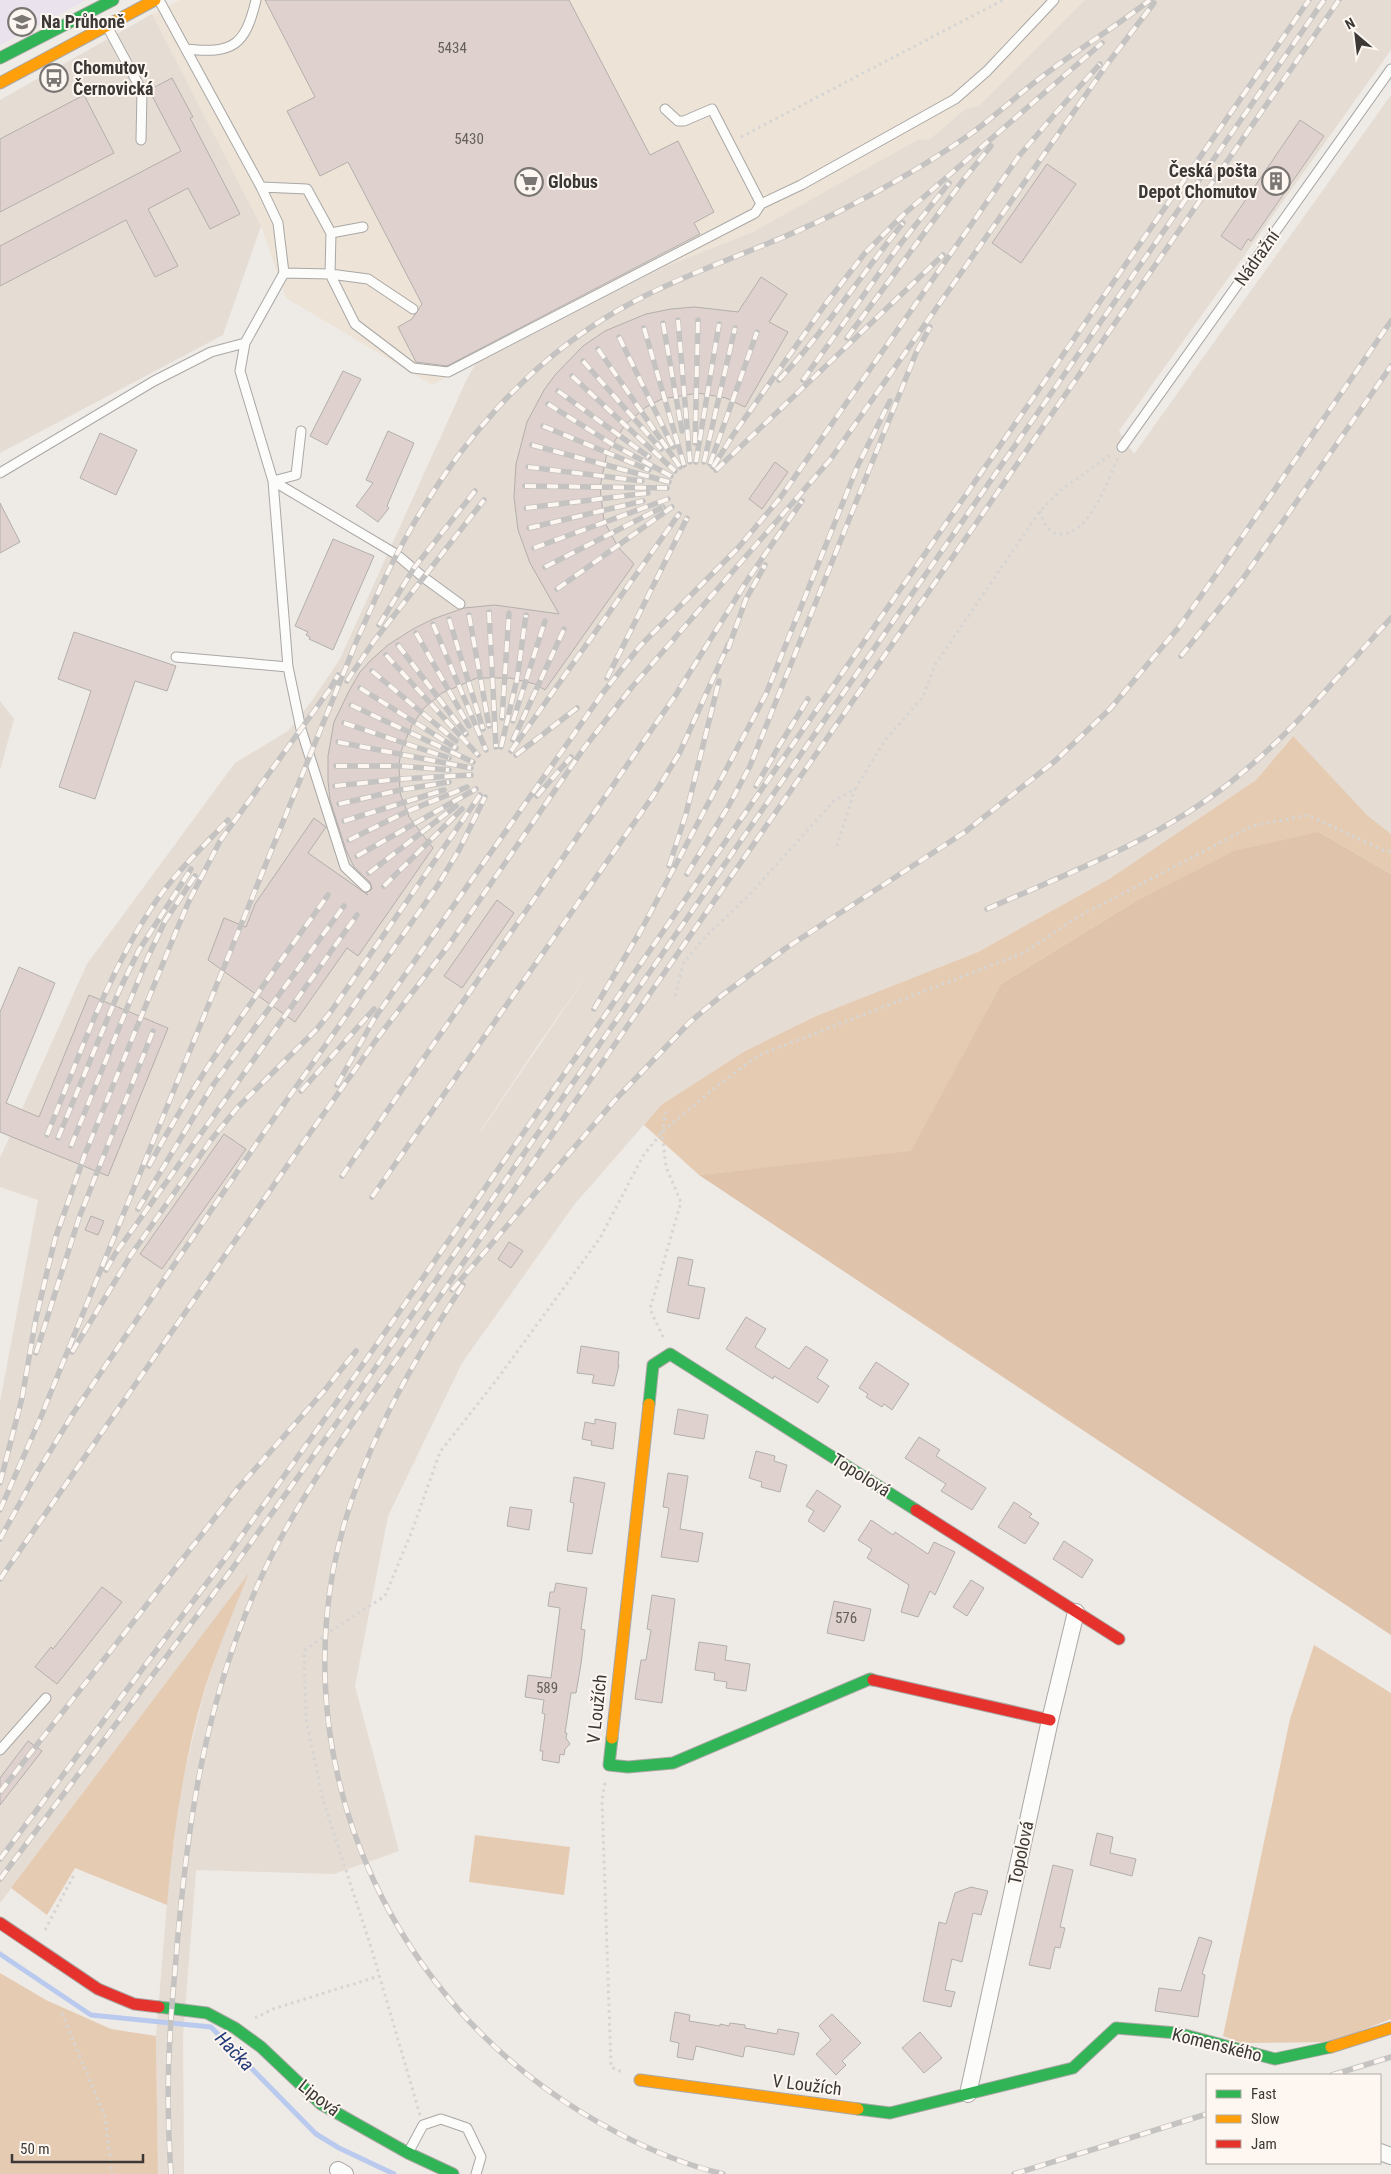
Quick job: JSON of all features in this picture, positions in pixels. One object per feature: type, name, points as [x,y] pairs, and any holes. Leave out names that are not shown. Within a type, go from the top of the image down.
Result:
[{"type":"main road","points":[[0,58],[112,0]]},
{"type":"main road","points":[[0,83],[155,0]]},
{"type":"main road","name":"Topolová","points":[[670,1354],[1119,1638]]},
{"type":"main road","name":"V Loužích","points":[[670,1354],[654,1365],[608,1765],[628,1768],[673,1763],[870,1679],[1050,1720]]},
{"type":"main road","points":[[0,1923],[36,1948]]},
{"type":"main road","name":"Lipová","points":[[36,1948],[98,1989],[134,2004],[207,2012],[235,2028],[261,2047],[321,2104],[408,2154],[444,2172]]},
{"type":"main road","name":"Komenského","points":[[968,2094],[1073,2068],[1116,2028],[1177,2033],[1275,2059],[1332,2047],[1391,2028]]},
{"type":"main road","name":"V Loužích","points":[[640,2080],[890,2113],[968,2094]]},
{"type":"street","name":"Topolová","points":[[968,2094],[1050,1720],[1076,1612]]},
{"type":"lane","points":[[158,0],[261,187],[278,223],[284,273],[246,343],[240,371],[273,481],[288,667],[301,729],[345,867],[366,887]]},
{"type":"lane","points":[[186,49],[224,50],[240,40],[251,20],[256,0]]},
{"type":"lane","points":[[261,187],[307,189],[332,233],[330,274],[355,324],[413,368],[448,372],[755,214],[761,204],[809,181],[955,99],[987,71],[1054,0]]},
{"type":"lane","points":[[107,26],[142,92],[141,140]]},
{"type":"lane","name":"Nádražní","points":[[1122,447],[1391,69]]},
{"type":"lane","points":[[665,109],[678,121],[684,121],[712,109],[761,204]]},
{"type":"lane","points":[[332,233],[363,227]]},
{"type":"lane","points":[[284,273],[330,274],[368,279],[414,309]]},
{"type":"lane","points":[[0,473],[154,381],[211,352],[246,343]]},
{"type":"lane","points":[[273,481],[296,475],[301,431]]},
{"type":"lane","points":[[273,481],[396,554],[423,577],[460,604]]},
{"type":"lane","points":[[176,657],[288,667]]},
{"type":"lane","points":[[0,1750],[46,1698]]},
{"type":"lane","points":[[408,2154],[423,2125],[441,2119],[467,2128],[481,2157],[476,2174]]},
{"type":"path","points":[[729,143],[1003,0]]},
{"type":"path","points":[[837,846],[855,789],[886,739],[923,696],[935,665],[1040,511],[1060,490],[1122,447]]},
{"type":"path","points":[[1040,511],[1045,525],[1051,532],[1060,535],[1069,534],[1077,528],[1096,506],[1122,447]]},
{"type":"path","points":[[675,996],[683,964],[702,939],[747,897],[834,801],[855,789]]},
{"type":"path","points":[[423,2125],[379,1976],[323,1800],[306,1719],[304,1651],[326,1634],[385,1596],[412,1530],[440,1452],[498,1378],[600,1238],[644,1156],[662,1132],[758,1055],[1023,953],[1076,918],[1252,826],[1308,815],[1382,850],[1391,851]]},
{"type":"path","points":[[666,1111],[662,1132],[666,1167],[681,1202],[650,1309],[670,1354]]},
{"type":"path","points":[[608,1765],[602,1800],[611,2067],[640,2080]]},
{"type":"path","points":[[36,1948],[74,1875]]},
{"type":"path","points":[[235,2028],[273,2009],[379,1976]]},
{"type":"path","points":[[62,2013],[105,2116],[112,2174]]},
{"type":"shaded area","name":"Na Průhoně","points":[[0,0],[86,0],[0,45]]},
{"type":"shaded area","points":[[180,0],[1085,0],[979,106],[965,109],[929,140],[753,232],[664,267],[432,385],[286,298],[261,226],[152,14]]},
{"type":"shaded area","points":[[1085,0],[1391,0],[1391,50],[1119,431],[1134,454],[1391,95],[1391,834],[1367,815],[1292,736],[1256,780],[1109,879],[978,952],[816,1016],[745,1051],[661,1105],[574,1205],[462,1363],[388,1516],[355,1686],[399,1851],[334,1874],[196,1870],[183,2037],[184,2174],[158,2174],[156,2036],[170,1866],[182,1783],[204,1692],[227,1624],[248,1576],[0,1903],[0,1402],[38,1200],[0,1187],[0,1158],[87,964],[235,763],[288,731],[311,702],[340,659],[466,381],[476,363],[664,267],[753,232],[919,139],[929,140],[965,109],[979,106]],"holes":[[[588,974],[482,1130],[540,1042]]]},
{"type":"shaded area","points":[[152,14],[261,226],[223,335],[0,453],[0,100]]},
{"type":"shaded area","points":[[0,701],[14,719],[0,770]]},
{"type":"shaded area","points":[[1293,736],[1367,815],[1391,834],[1391,874],[1319,832],[1131,904],[1001,984],[911,1152],[699,1175],[644,1125],[661,1105],[745,1051],[816,1016],[978,952],[1109,879],[1256,780]]},
{"type":"shaded area","points":[[1319,832],[1391,874],[1391,1635],[699,1175],[911,1151],[1001,984],[1131,904],[1234,851]]},
{"type":"shaded area","points":[[249,1573],[214,1661],[197,1717],[180,1797],[167,1905],[75,1868],[47,1915],[11,1888]]},
{"type":"shaded area","points":[[1314,1645],[1391,1693],[1391,2019],[1332,2042],[1242,2043],[1223,2036],[1290,1719]]},
{"type":"shaded area","points":[[475,1835],[570,1847],[564,1895],[469,1882]]},
{"type":"shaded area","points":[[0,1973],[46,2000],[111,2029],[156,2036],[158,2174],[0,2174]]},
{"type":"building","name":"Globus","points":[[265,0],[569,0],[650,155],[678,141],[714,212],[694,223],[700,234],[447,366],[416,362],[398,327],[412,319],[422,304],[348,162],[320,176],[287,111],[315,97]]},
{"type":"building","points":[[172,78],[193,117],[190,118],[240,214],[210,229],[188,188],[148,209],[178,266],[155,277],[126,220],[0,286],[0,246],[181,151],[149,90]]},
{"type":"building","points":[[84,95],[114,153],[0,212],[0,139]]},
{"type":"building","name":"Česká pošta Depot Chomutov","points":[[1300,120],[1324,136],[1251,241],[1248,239],[1241,250],[1221,236]]},
{"type":"building","points":[[1047,164],[1076,184],[1021,263],[992,243]]},
{"type":"building","points":[[761,277],[787,294],[769,322],[788,332],[745,407],[726,398],[698,393],[662,399],[646,407],[625,425],[607,453],[600,487],[604,521],[618,547],[634,564],[545,690],[535,684],[510,678],[477,678],[442,693],[424,708],[412,725],[401,751],[399,765],[400,793],[409,817],[433,848],[358,956],[347,948],[295,1022],[208,960],[224,918],[246,927],[255,904],[314,818],[326,827],[308,853],[368,895],[366,893],[372,889],[370,882],[354,867],[346,850],[330,800],[328,781],[328,756],[334,722],[360,672],[370,661],[388,645],[413,629],[433,619],[464,608],[495,605],[559,614],[530,563],[518,530],[514,497],[516,464],[527,422],[544,390],[555,375],[583,346],[605,331],[646,314],[695,307],[738,312]]},
{"type":"building","points":[[343,371],[361,379],[327,445],[310,436]]},
{"type":"building","points":[[388,431],[414,443],[387,506],[389,508],[378,522],[356,506],[373,483],[366,480]]},
{"type":"building","points":[[100,433],[137,450],[116,495],[80,478]]},
{"type":"building","points":[[775,462],[788,472],[762,509],[749,499]]},
{"type":"building","points":[[0,503],[20,542],[0,553]]},
{"type":"building","points":[[333,539],[374,556],[333,650],[309,639],[310,637],[306,635],[308,632],[295,626]]},
{"type":"building","points":[[74,632],[176,666],[167,691],[135,681],[95,799],[59,787],[91,691],[58,679]]},
{"type":"building","points":[[497,900],[514,913],[462,988],[444,976]]},
{"type":"building","points":[[19,967],[55,983],[6,1103],[39,1117],[89,995],[168,1028],[108,1176],[0,1132],[0,1012]]},
{"type":"building","points":[[224,1134],[246,1149],[162,1269],[140,1254]]},
{"type":"building","points":[[91,1216],[104,1221],[98,1235],[85,1230]]},
{"type":"building","points":[[509,1242],[523,1251],[511,1268],[498,1259]]},
{"type":"building","points":[[678,1257],[693,1260],[688,1285],[705,1288],[699,1319],[667,1312]]},
{"type":"building","points":[[746,1317],[766,1329],[755,1347],[789,1369],[806,1346],[828,1360],[817,1378],[829,1386],[818,1403],[774,1376],[773,1379],[726,1349]]},
{"type":"building","points":[[581,1346],[619,1352],[619,1365],[614,1386],[592,1383],[594,1375],[577,1373]]},
{"type":"building","points":[[876,1362],[909,1384],[892,1410],[884,1404],[882,1407],[866,1397],[868,1394],[859,1388]]},
{"type":"building","points":[[678,1409],[708,1415],[704,1439],[674,1434]]},
{"type":"building","points":[[595,1419],[616,1423],[613,1449],[591,1445],[592,1441],[582,1439],[585,1422],[595,1424]]},
{"type":"building","points":[[919,1437],[940,1450],[936,1456],[986,1488],[972,1510],[941,1491],[946,1484],[905,1458]]},
{"type":"building","points":[[756,1451],[775,1456],[774,1461],[787,1465],[780,1492],[761,1487],[762,1482],[749,1478]]},
{"type":"building","points":[[668,1473],[688,1476],[680,1529],[703,1533],[698,1562],[661,1557],[669,1508],[663,1507]]},
{"type":"building","points":[[574,1477],[605,1483],[592,1554],[567,1551],[574,1503],[570,1502]]},
{"type":"building","points":[[817,1490],[841,1506],[824,1532],[808,1521],[814,1511],[806,1506]]},
{"type":"building","points":[[1014,1502],[1032,1514],[1029,1517],[1039,1523],[1025,1544],[998,1527]]},
{"type":"building","points":[[510,1507],[532,1510],[529,1530],[507,1526]]},
{"type":"building","points":[[871,1520],[893,1535],[895,1532],[928,1554],[934,1542],[955,1552],[935,1595],[930,1591],[918,1617],[901,1612],[909,1585],[867,1558],[872,1549],[858,1540]]},
{"type":"building","points":[[1064,1541],[1093,1560],[1082,1578],[1053,1559]]},
{"type":"building","points":[[971,1580],[984,1588],[967,1616],[953,1607]]},
{"type":"building","points":[[556,1583],[587,1588],[581,1629],[585,1630],[581,1664],[576,1693],[571,1693],[565,1733],[567,1733],[566,1738],[570,1744],[565,1749],[564,1755],[560,1754],[559,1763],[542,1760],[543,1751],[540,1751],[545,1714],[542,1713],[544,1700],[525,1697],[528,1675],[551,1678],[560,1608],[548,1606],[550,1592],[554,1592]]},
{"type":"building","points":[[102,1587],[122,1602],[57,1684],[35,1667],[51,1647],[53,1649]]},
{"type":"building","points":[[652,1595],[675,1599],[662,1703],[635,1699],[641,1660],[646,1660],[651,1630],[647,1629]]},
{"type":"building","points":[[834,1601],[871,1609],[864,1641],[827,1633]]},
{"type":"building","points":[[699,1642],[727,1646],[725,1660],[750,1664],[746,1691],[726,1688],[727,1682],[714,1680],[715,1673],[695,1670]]},
{"type":"building","points":[[28,1741],[42,1751],[0,1805],[0,1778]]},
{"type":"building","points":[[1097,1833],[1113,1837],[1110,1853],[1136,1859],[1132,1876],[1090,1865]]},
{"type":"building","points":[[1053,1865],[1073,1870],[1060,1927],[1065,1928],[1060,1948],[1055,1947],[1050,1969],[1029,1965]]},
{"type":"building","points":[[971,1887],[988,1891],[981,1915],[973,1913],[962,1962],[952,1959],[945,1990],[955,1992],[951,2007],[923,2001],[939,1922],[946,1924],[955,1893]]},
{"type":"building","points":[[1199,1937],[1212,1941],[1202,1974],[1205,1975],[1198,2017],[1155,2011],[1159,1988],[1181,1991]]},
{"type":"building","points":[[675,2012],[690,2015],[689,2021],[720,2026],[720,2024],[729,2026],[730,2023],[745,2025],[745,2028],[777,2034],[778,2029],[799,2033],[794,2055],[747,2046],[745,2047],[743,2057],[696,2046],[693,2060],[677,2057],[679,2043],[670,2041]]},
{"type":"building","points":[[832,2014],[861,2043],[842,2061],[846,2065],[836,2075],[816,2054],[831,2040],[819,2026]]},
{"type":"building","points":[[920,2032],[942,2058],[924,2073],[902,2048]]},
{"type":"waterway","name":"Hačka","points":[[0,1954],[91,2015],[211,2027],[316,2134],[339,2148],[394,2174]]},
{"type":"railway","points":[[0,1510],[40,1419],[357,640],[386,575],[418,516],[442,478],[468,443],[496,409],[527,378],[561,349],[597,323],[660,288],[817,223],[907,175],[969,135],[1030,86],[1150,0]]},
{"type":"railway","points":[[0,1859],[230,1552],[336,1403],[1309,0]]},
{"type":"railway","points":[[0,1879],[232,1569],[346,1410],[1324,0]]},
{"type":"railway","points":[[171,2174],[168,2106],[170,2027],[180,1909],[193,1813],[211,1720],[224,1674],[240,1628],[271,1556],[313,1483],[375,1390],[1339,0]]},
{"type":"railway","points":[[0,1579],[310,1133],[376,1040],[448,946],[584,748],[632,687],[830,460],[1108,63],[1154,3]]},
{"type":"railway","points":[[713,467],[733,435],[827,302],[865,253],[903,215],[1102,43]]},
{"type":"railway","points":[[337,1085],[374,1019],[602,694],[640,646],[738,548],[780,498],[1019,156],[1100,64]]},
{"type":"railway","points":[[847,338],[964,179],[991,146]]},
{"type":"railway","points":[[803,380],[898,247],[949,183]]},
{"type":"railway","points":[[779,380],[827,323],[903,223]]},
{"type":"railway","points":[[716,470],[943,255]]},
{"type":"railway","points":[[678,320],[690,462]]},
{"type":"railway","points":[[695,443],[698,320]]},
{"type":"railway","points":[[452,1290],[615,1100],[690,1022],[721,996],[786,948],[965,832],[1055,761],[1110,709],[1179,627],[1391,321]]},
{"type":"railway","points":[[663,323],[682,431]]},
{"type":"railway","points":[[696,462],[719,324]]},
{"type":"railway","points":[[687,874],[728,807],[750,766],[916,353],[930,327]]},
{"type":"railway","points":[[644,328],[684,465]]},
{"type":"railway","points":[[704,462],[735,328]]},
{"type":"railway","points":[[710,464],[757,332]]},
{"type":"railway","points":[[619,337],[673,447]]},
{"type":"railway","points":[[598,349],[680,467]]},
{"type":"railway","points":[[583,361],[661,449]]},
{"type":"railway","points":[[1181,656],[1242,580],[1391,366]]},
{"type":"railway","points":[[572,376],[675,471]]},
{"type":"railway","points":[[558,391],[649,457]]},
{"type":"railway","points":[[638,936],[766,694],[858,465],[890,401]]},
{"type":"railway","points":[[548,404],[612,444],[671,476]]},
{"type":"railway","points":[[543,426],[649,470]]},
{"type":"railway","points":[[532,445],[669,482]]},
{"type":"railway","points":[[528,467],[642,481]]},
{"type":"railway","points":[[525,486],[667,488]]},
{"type":"railway","points":[[379,625],[414,568],[475,491]]},
{"type":"railway","points":[[526,508],[648,493]]},
{"type":"railway","points":[[534,548],[668,499]]},
{"type":"railway","points":[[347,681],[374,641],[484,500]]},
{"type":"railway","points":[[529,528],[643,501]]},
{"type":"railway","points":[[342,1176],[675,696],[750,576],[802,501]]},
{"type":"railway","points":[[545,567],[663,507]]},
{"type":"railway","points":[[557,589],[672,507]]},
{"type":"railway","points":[[511,751],[679,514]]},
{"type":"railway","points":[[607,678],[687,518]]},
{"type":"railway","points":[[728,649],[746,599],[765,565]]},
{"type":"railway","points":[[489,612],[496,747]]},
{"type":"railway","points":[[502,718],[509,613]]},
{"type":"railway","points":[[469,615],[489,726]]},
{"type":"railway","points":[[501,747],[517,679],[526,615]]},
{"type":"railway","points":[[987,909],[1114,853],[1204,802],[1254,763],[1275,743],[1391,618]]},
{"type":"railway","points":[[449,619],[483,729]]},
{"type":"railway","points":[[513,721],[545,621]]},
{"type":"railway","points":[[433,624],[486,750]]},
{"type":"railway","points":[[513,740],[564,629]]},
{"type":"railway","points":[[416,633],[469,726]]},
{"type":"railway","points":[[372,1197],[653,796],[679,754],[729,643]]},
{"type":"railway","points":[[398,645],[466,734]]},
{"type":"railway","points":[[386,655],[478,755]]},
{"type":"railway","points":[[372,671],[456,741]]},
{"type":"railway","points":[[0,1483],[22,1398],[36,1318],[55,1239],[85,1154],[175,934],[189,901],[220,841],[330,689],[338,675]]},
{"type":"railway","points":[[669,866],[686,814],[719,681]]},
{"type":"railway","points":[[360,688],[456,748]]},
{"type":"railway","points":[[756,786],[808,699]]},
{"type":"railway","points":[[351,705],[473,762]]},
{"type":"railway","points":[[516,755],[577,708]]},
{"type":"railway","points":[[344,723],[449,758]]},
{"type":"railway","points":[[338,742],[471,768]]},
{"type":"railway","points":[[537,796],[571,757]]},
{"type":"railway","points":[[336,766],[399,766],[449,770]]},
{"type":"railway","points":[[335,786],[400,779],[471,775]]},
{"type":"railway","points":[[339,804],[400,790],[449,782]]},
{"type":"railway","points":[[349,840],[406,812],[467,787]]},
{"type":"railway","points":[[357,856],[476,789]]},
{"type":"railway","points":[[344,821],[444,790]]},
{"type":"railway","points":[[72,1352],[131,1255],[211,1140],[237,1108],[317,1029],[332,1010],[480,795]]},
{"type":"railway","points":[[0,1539],[32,1481],[74,1412],[263,1134],[438,885],[459,850],[485,797]]},
{"type":"railway","points":[[369,873],[456,806]]},
{"type":"railway","points":[[384,886],[462,809]]},
{"type":"railway","points":[[47,1135],[94,1018],[136,934],[152,907],[169,884],[228,820]]},
{"type":"railway","points":[[58,1138],[119,991],[139,950],[191,869]]},
{"type":"railway","points":[[71,1146],[147,959],[165,921],[195,876]]},
{"type":"railway","points":[[149,1166],[211,1061],[328,895]]},
{"type":"railway","points":[[138,1209],[213,1085],[344,906]]},
{"type":"railway","points":[[106,1270],[115,1254],[357,915]]},
{"type":"railway","points":[[594,1009],[641,930]]},
{"type":"railway","points":[[301,1091],[374,1009]]},
{"type":"railway","points":[[36,1353],[79,1218],[153,1031]]},
{"type":"railway","points":[[463,1285],[421,1352],[384,1422],[354,1494],[342,1532],[333,1571],[325,1651],[329,1730],[346,1807],[373,1880],[411,1948],[459,2010],[516,2065],[581,2112],[650,2149],[686,2163],[723,2174]]},
{"type":"railway","points":[[0,1792],[239,1487],[324,1391],[356,1351]]},
{"type":"railway","points":[[1335,2074],[1391,2057]]},
{"type":"railway","points":[[1014,2174],[1206,2114]]},
{"type":"traffic: fast","points":[[0,58],[113,0]]},
{"type":"traffic: fast","points":[[649,1404],[653,1365],[670,1354],[916,1510]]},
{"type":"traffic: fast","points":[[612,1738],[609,1765],[628,1767],[673,1763],[870,1679],[873,1680]]},
{"type":"traffic: fast","points":[[159,2007],[207,2013],[235,2028],[261,2047],[321,2104],[408,2153],[453,2174]]},
{"type":"traffic: fast","points":[[858,2109],[890,2113],[1073,2068],[1116,2028],[1177,2033],[1275,2059],[1331,2047]]},
{"type":"traffic: slow","points":[[0,83],[155,0]]},
{"type":"traffic: slow","points":[[612,1738],[649,1404]]},
{"type":"traffic: slow","points":[[1331,2047],[1391,2028]]},
{"type":"traffic: slow","points":[[640,2080],[858,2109]]},
{"type":"traffic: jam","points":[[916,1510],[1119,1639]]},
{"type":"traffic: jam","points":[[873,1680],[1050,1720]]},
{"type":"traffic: jam","points":[[0,1923],[98,1989],[134,2004],[159,2007]]},
{"type":"place","name":"Na Průhoně","points":[[22,22]]},
{"type":"place","name":"Chomutov, Černovická","points":[[54,78]]},
{"type":"place","name":"Česká pošta Depot Chomutov","points":[[1276,181]]},
{"type":"place","name":"Globus","points":[[529,182]]}]
